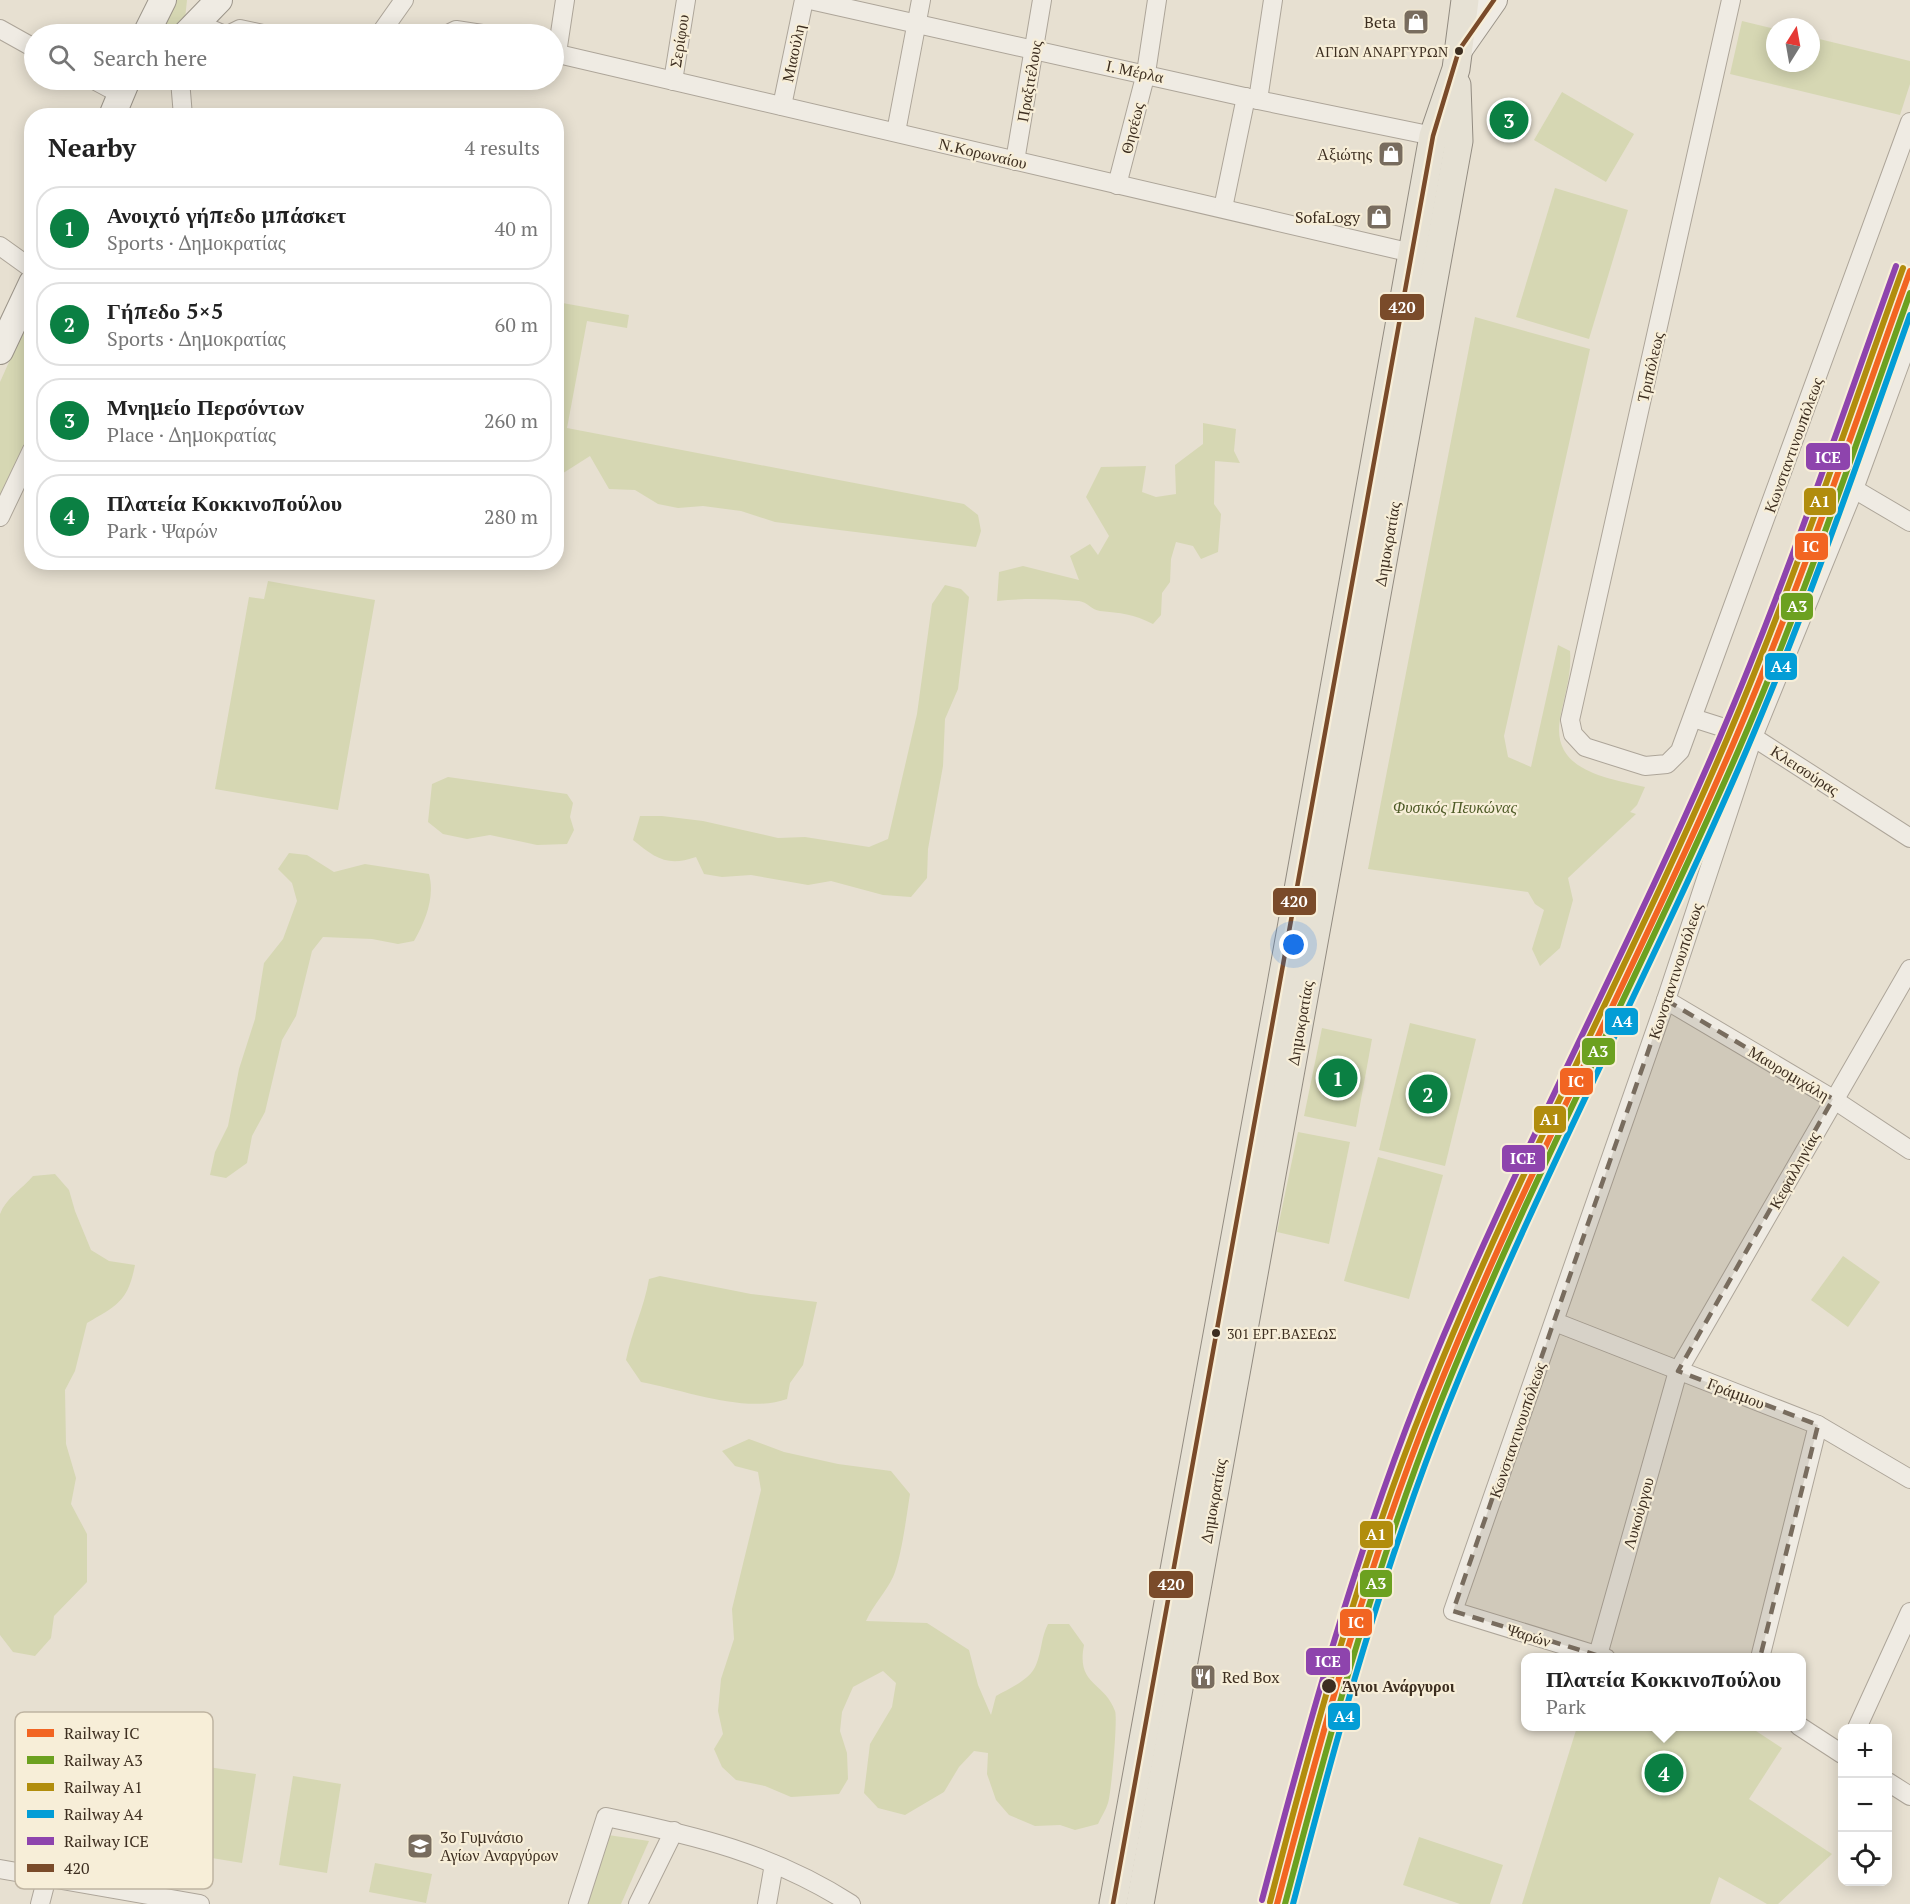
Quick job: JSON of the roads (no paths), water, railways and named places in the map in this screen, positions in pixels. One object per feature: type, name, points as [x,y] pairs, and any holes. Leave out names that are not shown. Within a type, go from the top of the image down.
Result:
[{"type":"main road","points":[[1457,60],[1465,0]]},
{"type":"main road","name":"Δημοκρατίας","points":[[1113,1904],[1433,136],[1457,60]]},
{"type":"main road","name":"Δημοκρατίας","points":[[1140,1904],[1460,141],[1457,60]]},
{"type":"street","points":[[151,24],[163,0]]},
{"type":"street","points":[[387,24],[405,0]]},
{"type":"street","points":[[560,24],[565,0]]},
{"type":"street","name":"Σερίφου","points":[[673,81],[686,0]]},
{"type":"street","name":"Μιαούλη","points":[[782,106],[804,0]]},
{"type":"street","name":"Ι. Μέρλα","points":[[810,0],[1252,98],[1460,141]]},
{"type":"street","points":[[896,132],[921,0]]},
{"type":"street","name":"Πραξιτέλους","points":[[1015,161],[1042,0]]},
{"type":"street","name":"Θησέως","points":[[1117,185],[1146,74],[1157,0]]},
{"type":"street","points":[[1223,208],[1252,98],[1273,0]]},
{"type":"street","name":"Δημοκρατίας","points":[[1457,60],[1494,0]]},
{"type":"street","name":"Τριπόλεως","points":[[1667,764],[1645,766],[1585,747],[1573,734],[1570,720],[1731,0]]},
{"type":"street","points":[[0,29],[24,42]]},
{"type":"street","name":"Ν.Κορωναίου","points":[[564,55],[1412,253]]},
{"type":"street","points":[[181,90],[182,108]]},
{"type":"street","name":"Κωνσταντινουπόλεως","points":[[1667,764],[1680,751],[1693,718],[1910,122]]},
{"type":"street","points":[[0,246],[24,263]]},
{"type":"street","points":[[0,351],[24,300]]},
{"type":"street","name":"Κωνσταντινουπόλεως","points":[[1453,1611],[1666,1000],[1753,737],[1854,489],[1910,336]]},
{"type":"street","points":[[0,517],[24,467]]},
{"type":"street","points":[[1854,489],[1910,522]]},
{"type":"street","name":"Κλεισούρας","points":[[1693,718],[1753,737],[1910,838]]},
{"type":"street","name":"Κεφαλληνίας","points":[[1678,1371],[1910,969]]},
{"type":"street","name":"Μαυρομιχάλη","points":[[1666,1000],[1833,1099],[1910,1150]]},
{"type":"street","name":"Γράμμου","points":[[1555,1322],[1818,1425],[1910,1479]]},
{"type":"street","name":"Λυκούργου","points":[[1603,1653],[1678,1371]]},
{"type":"street","points":[[1761,1653],[1818,1425]]},
{"type":"street","name":"Ψαρών","points":[[1453,1611],[1592,1653]]},
{"type":"street","points":[[1859,1724],[1910,1612]]},
{"type":"street","points":[[1806,1731],[1838,1751]]},
{"type":"street","points":[[1892,1785],[1910,1796]]},
{"type":"street","points":[[578,1904],[606,1817],[724,1844],[810,1878],[851,1904]]},
{"type":"street","points":[[638,1904],[674,1831]]},
{"type":"street","points":[[766,1904],[774,1864]]},
{"type":"street","points":[[0,1869],[15,1872]]},
{"type":"street","points":[[39,1904],[43,1889]]},
{"type":"street","points":[[115,1889],[200,1904]]},
{"type":"rail line","name":"ICE","points":[[1262,1900],[1333,1645],[1373,1519],[1419,1395],[1491,1229],[1646,902],[1720,737],[1790,562],[1896,266]]},
{"type":"rail line","name":"A1","points":[[1270,1902],[1340,1647],[1381,1521],[1427,1397],[1498,1231],[1653,904],[1727,739],[1797,564],[1903,268]]},
{"type":"rail line","name":"IC","points":[[1277,1904],[1329,1712],[1367,1586],[1434,1399],[1505,1233],[1660,906],[1734,742],[1804,567],[1910,271]]},
{"type":"rail line","name":"A3","points":[[1285,1904],[1354,1653],[1394,1529],[1439,1406],[1510,1240],[1702,831],[1763,693],[1828,522],[1910,293]]},
{"type":"rail line","name":"A4","points":[[1293,1904],[1344,1715],[1382,1590],[1424,1466],[1519,1239],[1673,913],[1747,749],[1812,588],[1910,315]]},
{"type":"place","name":"Beta","points":[[1416,22]]},
{"type":"place","name":"ΑΓΙΩΝ ΑΝΑΡΓΥΡΩΝ","points":[[1459,51]]},
{"type":"place","name":"Μνημείο Περσόντων","points":[[1509,120]]},
{"type":"place","name":"Αξιώτης","points":[[1391,154]]},
{"type":"place","name":"SofaLogy","points":[[1379,217]]},
{"type":"place","name":"Ανοιχτό γήπεδο μπάσκετ","points":[[1338,1078]]},
{"type":"place","name":"Γήπεδο 5×5","points":[[1428,1094]]},
{"type":"place","name":"301 ΕΡΓ.ΒΑΣΕΩΣ","points":[[1216,1333]]},
{"type":"place","name":"Red Box","points":[[1203,1677]]},
{"type":"place","name":"Άγιοι Ανάργυροι","points":[[1329,1686]]},
{"type":"place","name":"Πλατεία Κοκκινοπούλου","points":[[1664,1773]]},
{"type":"place","name":"3ο Γυμνάσιο Αγίων Αναργύρων","points":[[420,1846]]},
{"type":"park label","name":"Φυσικός Πευκώνας","points":[[1455,807]]}]
